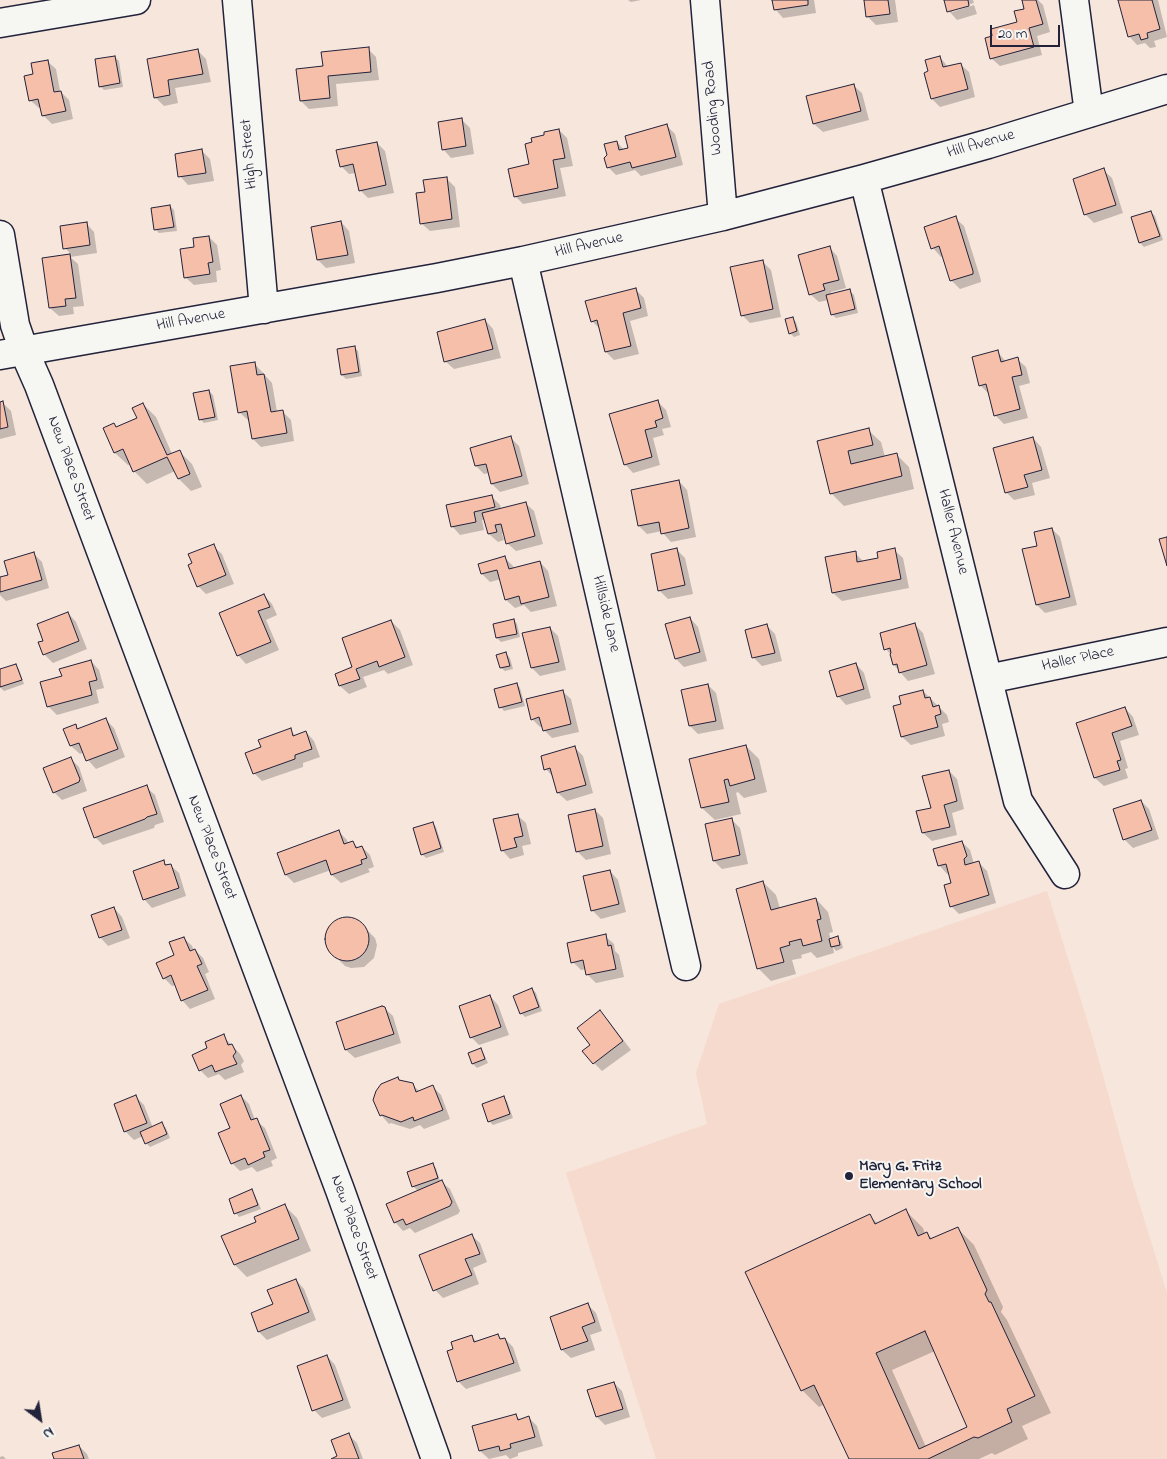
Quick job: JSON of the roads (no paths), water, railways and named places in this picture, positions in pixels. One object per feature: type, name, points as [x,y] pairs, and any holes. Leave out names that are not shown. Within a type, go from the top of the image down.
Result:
[{"type":"street","points":[[0,23],[136,0]]},
{"type":"street","name":"High Street","points":[[237,0],[264,309]]},
{"type":"street","name":"Wooding Road","points":[[705,0],[723,216]]},
{"type":"street","points":[[1074,0],[1089,113]]},
{"type":"street","name":"Hill Avenue","points":[[12,353],[523,262],[723,216],[864,179],[1167,89]]},
{"type":"street","name":"Haller Avenue","points":[[864,179],[1018,801],[1065,874]]},
{"type":"street","name":"New Place Street","points":[[0,234],[15,325],[12,353],[39,385],[336,1181],[436,1459]]},
{"type":"street","name":"Hillside Lane","points":[[523,262],[686,966]]},
{"type":"street","name":"Haller Place","points":[[988,679],[1167,642]]},
{"type":"place","name":"Mary G. Fritz Elementary School","points":[[849,1176]]}]
